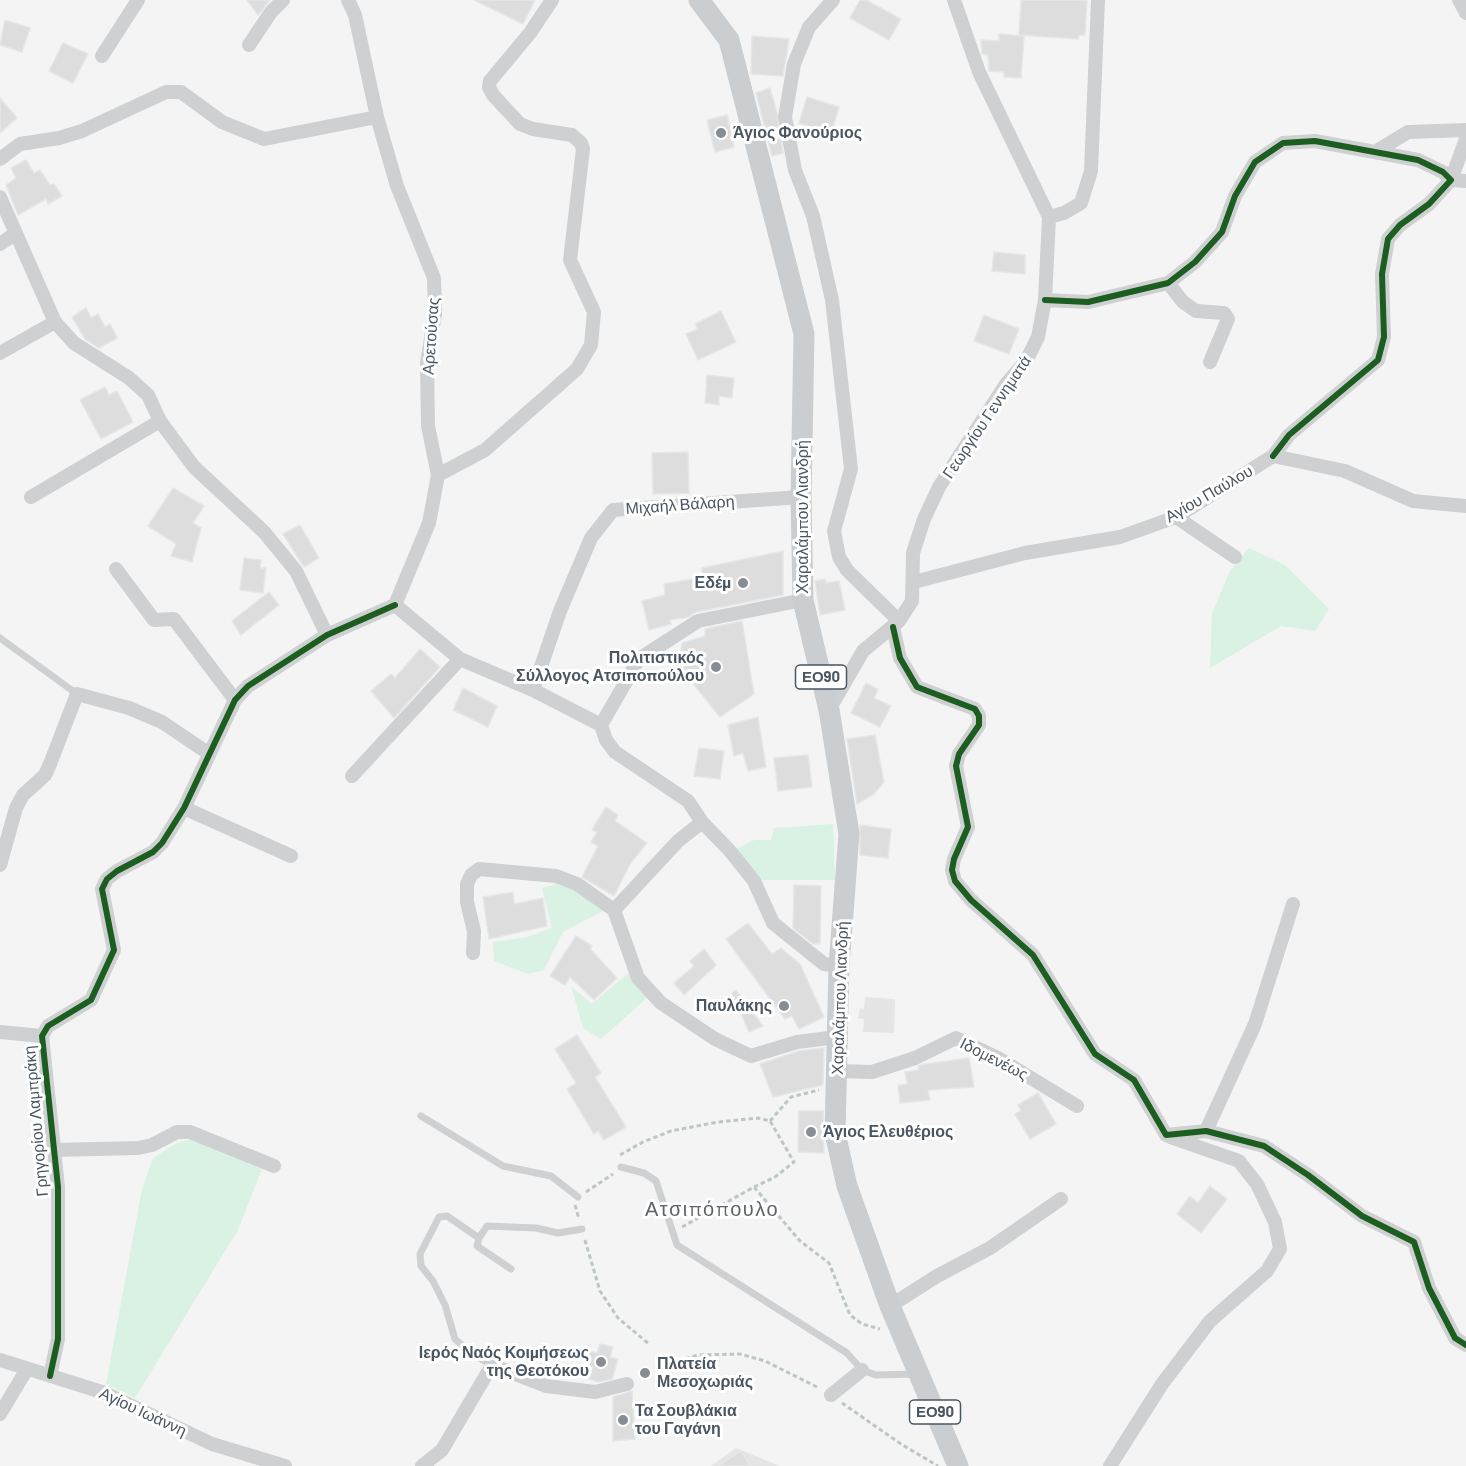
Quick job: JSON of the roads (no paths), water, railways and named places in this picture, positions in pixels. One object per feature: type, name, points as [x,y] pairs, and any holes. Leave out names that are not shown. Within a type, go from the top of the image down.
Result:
[{"type":"main road","name":"Χαραλάμπου Λιανδρή","points":[[699,0],[729,40],[804,334],[801,497],[803,600],[829,710],[849,834],[839,966],[835,1133],[847,1186],[890,1306],[915,1367]]},
{"type":"main road","name":"ΕΟ90","points":[[915,1367],[958,1466]]},
{"type":"street","points":[[102,56],[138,0]]},
{"type":"street","points":[[249,45],[271,12],[283,0]]},
{"type":"street","name":"Αρετούσας","points":[[348,0],[355,15],[377,117],[397,186],[434,278],[435,314],[427,363],[428,426],[438,475],[429,524],[395,605]]},
{"type":"street","points":[[438,475],[485,450],[577,369],[591,345],[594,312],[570,260],[583,149],[581,143],[572,135],[533,129],[520,124],[492,95],[489,87],[490,81],[530,33],[552,0]]},
{"type":"street","points":[[833,0],[809,27],[794,64],[785,117],[795,170],[813,216],[832,300],[851,469],[834,531],[839,557],[847,570],[896,624],[900,658],[917,687],[975,708],[979,716],[979,725],[958,754],[956,766],[968,827],[954,859],[952,870],[956,881],[971,900],[1033,955],[1095,1054],[1134,1080],[1166,1135],[1239,1161],[1257,1184],[1275,1222],[1280,1249],[1267,1271],[1210,1321],[1162,1384],[1110,1466]]},
{"type":"street","name":"Γεωργίου Γεννηματά","points":[[896,624],[912,600],[913,553],[939,487],[1006,384],[1026,361],[1038,337],[1045,300],[1049,217],[979,72],[954,0]]},
{"type":"street","points":[[1049,217],[1064,213],[1081,203],[1091,171],[1098,0]]},
{"type":"street","points":[[1459,0],[1466,13]]},
{"type":"street","points":[[0,159],[20,144],[59,138],[82,131],[166,92],[181,92],[222,122],[264,140],[377,117]]},
{"type":"street","points":[[1375,152],[1408,132],[1466,130]]},
{"type":"street","points":[[1451,180],[1466,139]]},
{"type":"street","points":[[1045,300],[1088,302],[1168,283],[1195,262],[1222,231],[1235,196],[1255,162],[1282,143],[1315,141],[1418,160],[1443,172],[1451,180],[1466,181]]},
{"type":"street","name":"Αγίου Παύλου","points":[[914,582],[1025,553],[1120,537],[1176,516],[1273,456],[1289,435],[1378,360],[1384,337],[1382,274],[1388,239],[1400,225],[1429,204],[1451,180]]},
{"type":"street","points":[[0,197],[55,322],[74,343],[129,378],[148,395],[160,421],[194,467],[264,532],[296,571],[327,635]]},
{"type":"street","points":[[0,244],[15,234]]},
{"type":"street","points":[[1168,283],[1184,302],[1196,311],[1224,313],[1228,319],[1210,362]]},
{"type":"street","points":[[0,353],[55,322]]},
{"type":"street","points":[[31,497],[160,421]]},
{"type":"street","points":[[1273,456],[1345,471],[1413,501],[1466,506]]},
{"type":"street","name":"Μιχαήλ Βάλαρη","points":[[533,690],[560,611],[591,538],[613,510],[801,497]]},
{"type":"street","points":[[1176,516],[1234,557]]},
{"type":"street","points":[[116,569],[154,620],[174,619],[180,625],[235,700]]},
{"type":"street","points":[[601,725],[639,659],[698,621],[803,600]]},
{"type":"street","points":[[395,605],[459,658],[533,690],[601,725],[606,740],[615,752],[688,801],[702,822],[730,851],[754,881],[773,923],[824,963],[839,966]]},
{"type":"street","name":"Γρηγορίου Λαμπράκη","points":[[50,1376],[58,1339],[58,1187],[42,1036],[48,1026],[91,1000],[114,950],[114,940],[102,889],[107,879],[153,852],[162,843],[184,808],[235,700],[248,686],[327,635],[395,605]]},
{"type":"street","points":[[829,710],[863,651],[896,624]]},
{"type":"street","points":[[352,776],[459,658]]},
{"type":"street","points":[[0,865],[16,808],[23,795],[45,775],[77,694],[101,699],[162,722],[208,753]]},
{"type":"street","points":[[184,808],[291,856]]},
{"type":"street","points":[[614,910],[678,841],[702,822]]},
{"type":"street","points":[[473,953],[474,931],[467,902],[467,884],[471,875],[479,869],[556,876],[577,884],[614,910],[638,978],[661,1003],[715,1039],[751,1056],[797,1042],[837,1037]]},
{"type":"street","points":[[1206,1131],[1255,1024],[1293,904]]},
{"type":"street","points":[[0,1032],[42,1036]]},
{"type":"street","name":"Ιδομενέως","points":[[837,1080],[872,1072],[915,1058],[956,1038],[998,1058],[1077,1106]]},
{"type":"street","points":[[1166,1135],[1206,1131],[1264,1146],[1308,1175],[1362,1216],[1414,1242],[1430,1288],[1455,1338],[1466,1345]]},
{"type":"street","points":[[54,1150],[138,1148],[152,1145],[177,1132],[190,1132],[274,1166]]},
{"type":"street","points":[[890,1306],[937,1276],[990,1248],[1061,1199]]},
{"type":"street","name":"Αγίου Ιωάννη","points":[[0,1360],[105,1393],[212,1444],[285,1466]]},
{"type":"street","points":[[422,1466],[442,1450],[492,1365],[546,1386],[595,1392],[627,1384]]},
{"type":"street","points":[[0,1414],[27,1369]]},
{"type":"street","points":[[831,1395],[862,1370]]},
{"type":"lane","points":[[0,638],[77,694]]},
{"type":"lane","points":[[422,1116],[503,1166],[551,1176],[578,1197]]},
{"type":"lane","points":[[621,1167],[644,1173],[656,1181],[677,1245],[847,1353],[862,1370],[876,1375],[915,1367]]},
{"type":"lane","points":[[479,1238],[447,1216],[439,1217],[420,1254],[422,1266],[445,1305],[455,1339],[472,1354],[492,1365]]},
{"type":"lane","points":[[511,1269],[477,1246],[479,1238],[488,1226],[536,1228],[558,1233],[582,1229]]},
{"type":"place","name":"Άγιος Φανούριος","points":[[721,133]]},
{"type":"place","name":"Εδέμ","points":[[743,583]]},
{"type":"place","name":"Πολιτιστικός Σύλλογος Ατσιποπούλου","points":[[716,667]]},
{"type":"place","name":"Παυλάκης","points":[[784,1006]]},
{"type":"place","name":"Άγιος Ελευθέριος","points":[[811,1132]]},
{"type":"place","name":"Ιερός Ναός Κοιμήσεως της Θεοτόκου","points":[[601,1362]]},
{"type":"place","name":"Πλατεία Μεσοχωριάς","points":[[645,1373]]},
{"type":"place","name":"Τα Σουβλάκια του Γαγάνη","points":[[623,1420]]},
{"type":"district","name":"Ατσιπόπουλο","points":[[712,1209]]}]
